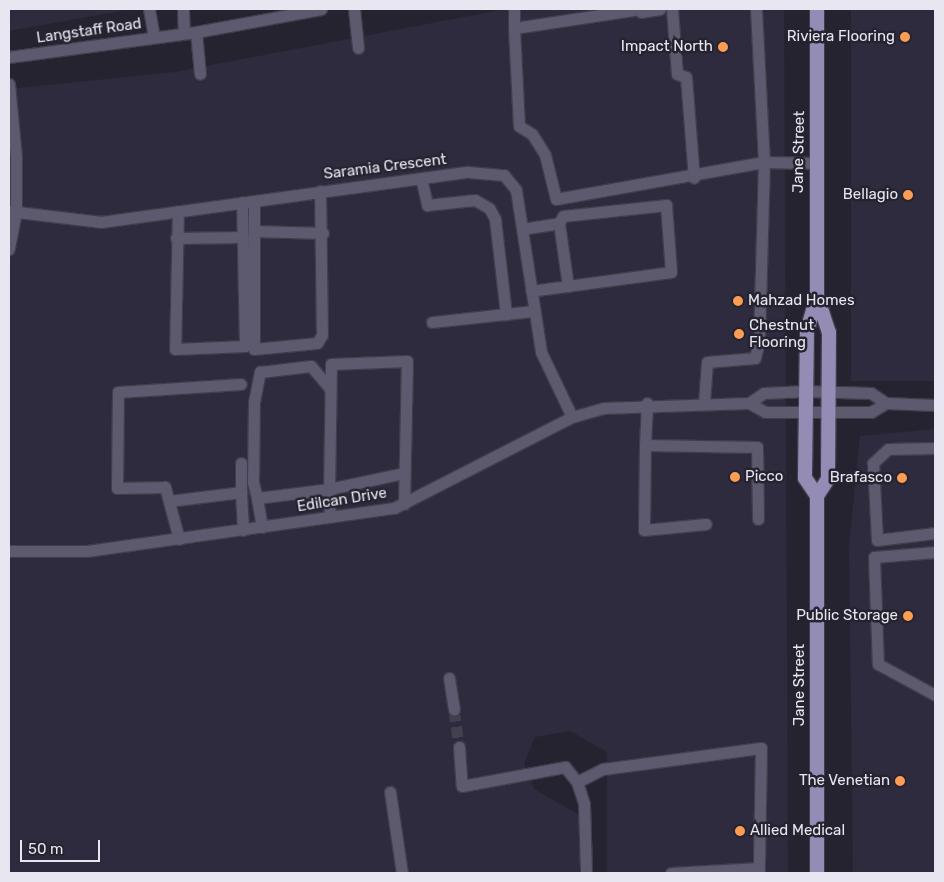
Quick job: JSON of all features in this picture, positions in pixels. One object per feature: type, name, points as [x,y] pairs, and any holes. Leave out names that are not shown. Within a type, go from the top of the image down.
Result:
[{"type":"main road","name":"Jane Street","points":[[817,9],[816,296],[807,331],[806,391],[806,478],[817,496],[817,873]]},
{"type":"main road","name":"Jane Street","points":[[816,296],[829,332],[828,479],[817,496]]},
{"type":"street","points":[[149,9],[154,37]]},
{"type":"street","points":[[183,9],[200,74]]},
{"type":"street","name":"Langstaff Road","points":[[9,57],[190,33],[317,9]]},
{"type":"street","points":[[354,9],[358,48]]},
{"type":"street","points":[[514,9],[519,126],[532,134],[546,155],[556,199],[694,178],[764,162],[815,162]]},
{"type":"street","points":[[514,28],[640,10],[660,9]]},
{"type":"street","points":[[672,9],[677,74],[686,77],[694,178]]},
{"type":"street","points":[[704,403],[706,362],[755,358],[764,162],[756,9]]},
{"type":"street","points":[[9,84],[12,211],[9,248]]},
{"type":"street","name":"Saramia Crescent","points":[[12,211],[101,222],[468,172],[504,175],[516,190],[534,311],[547,372],[572,417]]},
{"type":"street","points":[[421,178],[427,205],[475,200],[490,208],[495,219],[506,314]]},
{"type":"street","points":[[254,201],[254,349],[317,343],[322,335],[323,233],[320,191]]},
{"type":"street","points":[[178,211],[174,349],[245,346],[242,202]]},
{"type":"street","points":[[531,291],[568,286],[671,272],[666,205],[563,216],[559,223],[568,286]]},
{"type":"street","points":[[522,229],[559,223]]},
{"type":"street","points":[[254,231],[323,233]]},
{"type":"street","points":[[176,238],[242,237]]},
{"type":"street","points":[[432,322],[534,311]]},
{"type":"street","points":[[292,346],[292,368]]},
{"type":"street","points":[[330,517],[331,364],[407,361],[404,504]]},
{"type":"street","points":[[262,527],[253,482],[254,402],[260,372],[311,366],[330,389]]},
{"type":"street","points":[[179,539],[165,487],[117,488],[118,392],[241,384]]},
{"type":"street","name":"Edilcan Drive","points":[[9,551],[87,551],[243,530],[404,504],[572,417],[602,408],[647,403],[749,403],[765,412],[806,410],[871,412],[886,403],[871,393],[806,391],[764,392],[749,403]]},
{"type":"street","points":[[647,403],[644,445],[644,530],[706,524]]},
{"type":"street","points":[[886,403],[935,405]]},
{"type":"street","points":[[644,445],[757,447],[758,519]]},
{"type":"street","points":[[935,448],[888,449],[873,463],[878,540],[935,533]]},
{"type":"street","points":[[241,463],[243,530]]},
{"type":"street","points":[[257,498],[329,488],[404,473]]},
{"type":"street","points":[[169,501],[241,492]]},
{"type":"street","points":[[935,552],[874,558],[878,664],[935,695]]},
{"type":"street","points":[[449,678],[454,710]]},
{"type":"street","points":[[459,747],[462,786],[565,767],[577,782],[584,804],[586,873]]},
{"type":"street","points":[[577,782],[603,769],[761,748],[759,871],[671,873]]},
{"type":"street","points":[[390,792],[402,873]]},
{"type":"shaded area","points":[[9,9],[131,9],[9,31]]},
{"type":"shaded area","points":[[506,9],[784,9],[788,873],[607,873],[607,752],[570,731],[535,737],[524,763],[534,789],[579,815],[579,873],[9,873],[9,89],[175,72]]},
{"type":"shaded area","points":[[851,9],[935,9],[935,381],[851,381]]},
{"type":"shaded area","points":[[935,429],[935,873],[853,873],[849,547],[860,436]]},
{"type":"tunnel","points":[[454,710],[459,747]]},
{"type":"place","name":"Riviera Flooring","points":[[905,37]]},
{"type":"place","name":"Impact North","points":[[723,47]]},
{"type":"place","name":"Bellagio","points":[[908,195]]},
{"type":"place","name":"Mahzad Homes","points":[[738,301]]},
{"type":"place","name":"Chestnut Flooring","points":[[739,334]]},
{"type":"place","name":"Picco","points":[[735,477]]},
{"type":"place","name":"Brafasco","points":[[902,478]]},
{"type":"place","name":"Public Storage","points":[[908,616]]},
{"type":"place","name":"The Venetian","points":[[900,781]]},
{"type":"place","name":"Allied Medical","points":[[740,831]]}]
